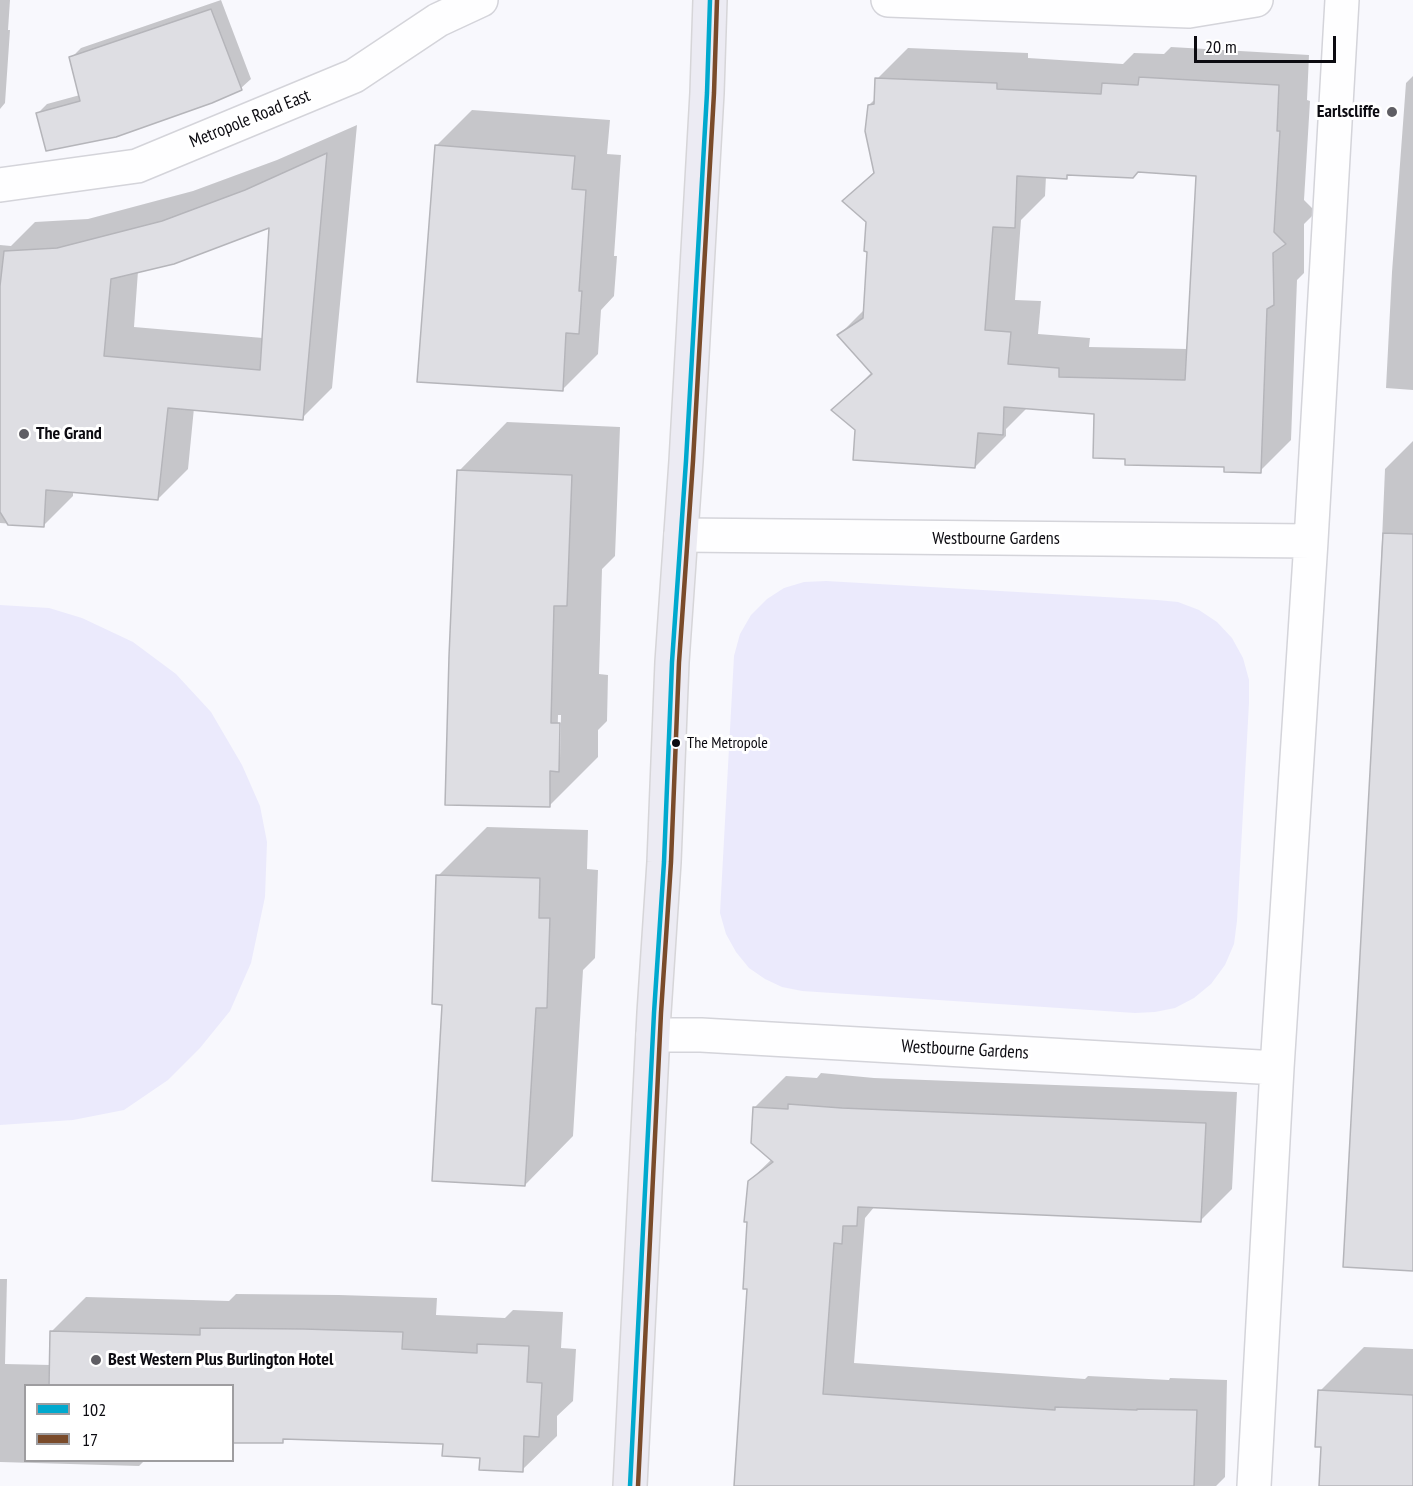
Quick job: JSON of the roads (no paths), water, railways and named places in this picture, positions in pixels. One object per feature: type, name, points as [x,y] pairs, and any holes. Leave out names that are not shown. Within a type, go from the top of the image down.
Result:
[{"type":"highway","points":[[630,1486],[664,862],[672,662],[707,93],[710,0]]},
{"type":"street","name":"Metropole Road East","points":[[0,185],[137,166],[354,76],[438,20],[481,0]]},
{"type":"street","points":[[888,0],[1189,11],[1256,0]]},
{"type":"street","points":[[1254,1486],[1342,0]]},
{"type":"street","name":"Westbourne Gardens","points":[[681,535],[1311,541]]},
{"type":"street","name":"Westbourne Gardens","points":[[653,1035],[701,1035],[1277,1068]]},
{"type":"place","name":"Earlscliffe","points":[[1392,112]]},
{"type":"place","name":"The Grand","points":[[24,434]]},
{"type":"place","name":"The Metropole","points":[[676,743]]},
{"type":"place","name":"Best Western Plus Burlington Hotel","points":[[96,1360]]}]
